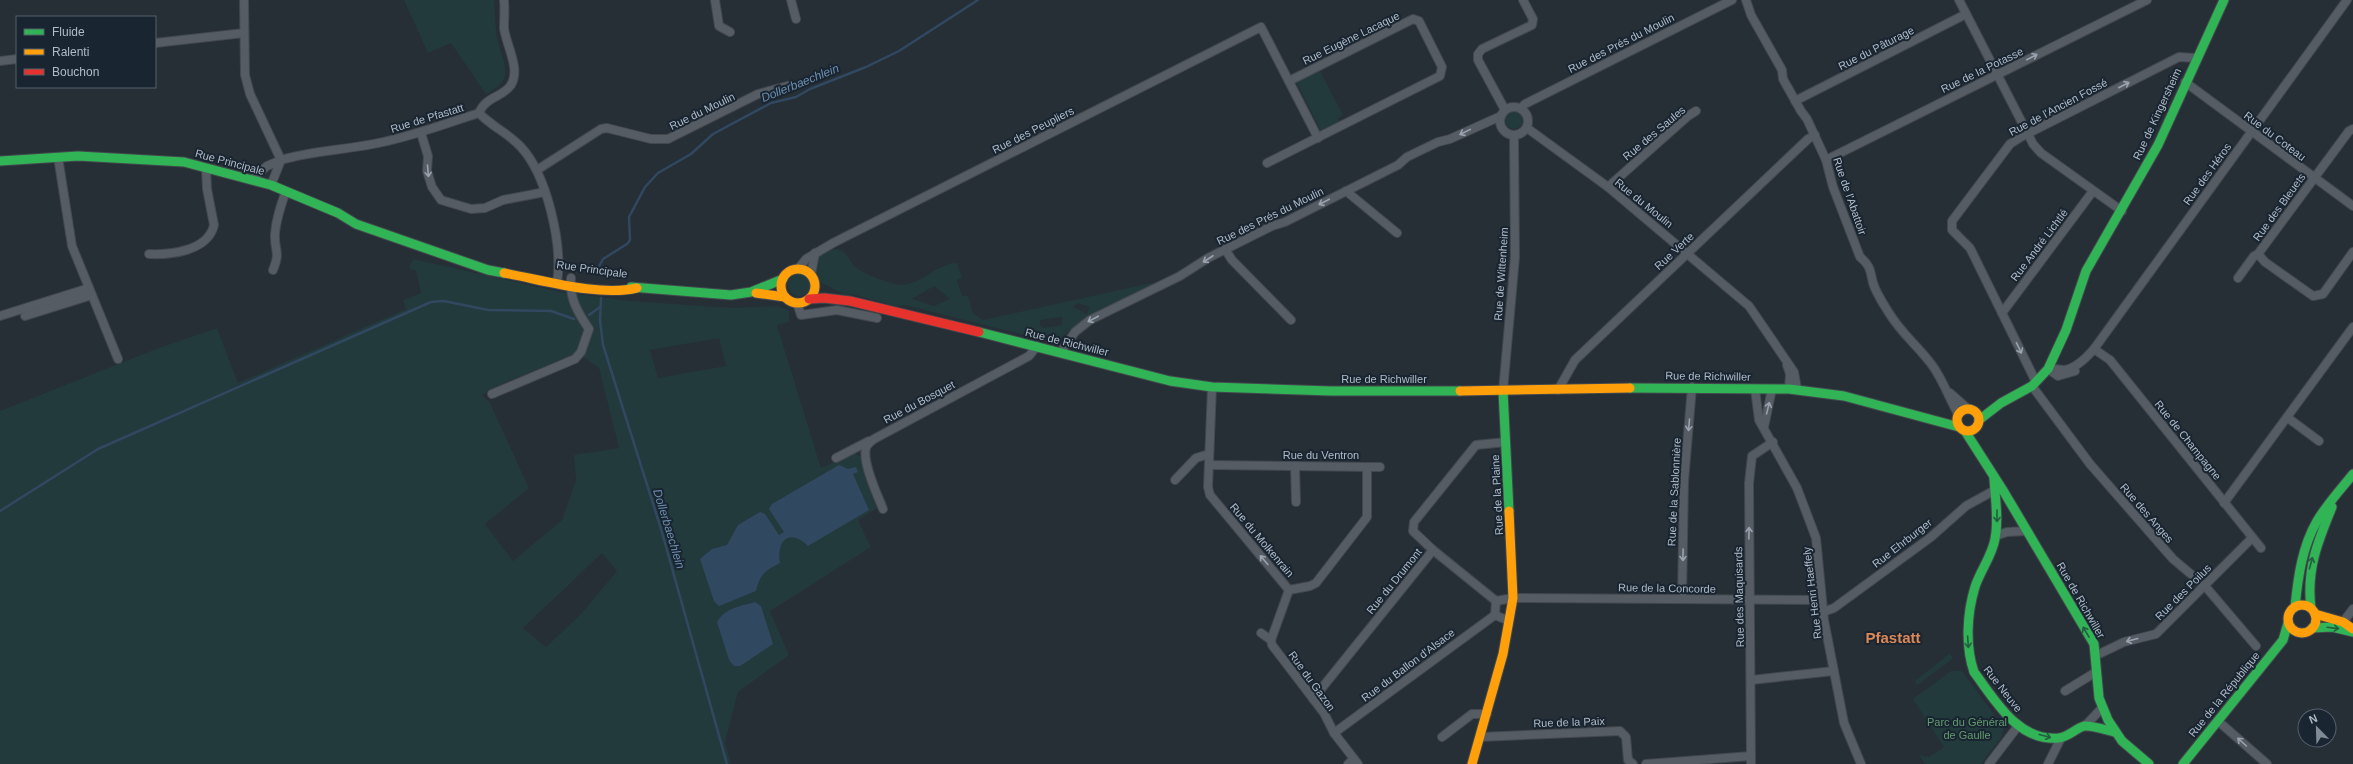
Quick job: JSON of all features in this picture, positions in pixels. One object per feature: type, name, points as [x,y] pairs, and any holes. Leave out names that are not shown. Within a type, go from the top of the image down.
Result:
[{"type":"main road","name":"Rue de Kingersheim","points":[[2051,370],[2088,272],[2158,145],[2185,82],[2224,0]]},
{"type":"main road","name":"Rue Principale","points":[[0,161],[58,157],[112,157],[177,161],[271,185],[338,213],[356,224],[441,254],[557,280],[624,291],[637,288],[717,295],[751,292]]},
{"type":"main road","points":[[798,269],[810,274],[815,285],[813,295],[809,299],[797,303],[785,297],[751,292],[783,279],[789,272],[798,269]]},
{"type":"main road","points":[[783,279],[782,288],[785,297]]},
{"type":"main road","name":"Rue de Richwiller","points":[[815,285],[850,301]]},
{"type":"main road","name":"Rue de Richwiller","points":[[809,299],[824,298],[850,301],[1037,346],[1170,381],[1212,387],[1286,390],[1503,391],[1692,387],[1793,389],[1844,396],[1926,417],[1962,429],[1978,448],[1994,478],[2094,644],[2097,655],[2096,672],[2098,699],[2101,710],[2114,732],[2148,764]]},
{"type":"main road","points":[[2001,403],[1970,410],[1958,415],[1962,429],[1977,424],[2001,403],[2034,384],[2051,370]]},
{"type":"main road","name":"Rue de la Plaine","points":[[1472,764],[1487,714],[1513,598],[1503,391]]},
{"type":"main road","points":[[1970,410],[1977,424]]},
{"type":"main road","name":"Rue de Richwiller","points":[[1926,417],[1958,415]]},
{"type":"main road","name":"Rue de Richwiller","points":[[1977,424],[1978,448]]},
{"type":"main road","points":[[2353,474],[2318,520],[2304,550],[2300,566],[2295,606],[2289,613],[2288,623],[2293,629],[2300,633],[2306,632],[2312,628],[2332,627],[2353,630]]},
{"type":"main road","name":"Rue Neuve","points":[[1994,478],[1998,513],[1996,536],[1975,588],[1970,607],[1968,643],[1974,672],[2010,719],[2018,726],[2049,738],[2061,738]]},
{"type":"main road","points":[[2312,628],[2315,621],[2307,581],[2310,564],[2336,498]]},
{"type":"main road","points":[[2295,606],[2303,605],[2313,611],[2343,622],[2353,630]]},
{"type":"main road","name":"Rue de la République","points":[[2183,764],[2283,640],[2288,623]]},
{"type":"main road","name":"Rue de la République","points":[[2283,640],[2300,633]]},
{"type":"main road","points":[[2061,738],[2085,726],[2114,732]]},
{"type":"street","points":[[244,0],[244,75],[250,94],[281,160],[271,185]]},
{"type":"street","points":[[479,113],[483,104],[506,89],[513,79],[514,70],[504,27],[506,0]]},
{"type":"street","points":[[715,0],[719,26],[730,32]]},
{"type":"street","points":[[791,0],[796,19]]},
{"type":"street","points":[[1503,113],[1513,106],[1521,108],[1528,119],[1527,128],[1521,133],[1514,135],[1503,129],[1503,113],[1478,60],[1478,54],[1482,49],[1532,25],[1533,19],[1523,0]]},
{"type":"street","name":"Rue des Prés du Moulin","points":[[1521,108],[1525,104],[1732,0]]},
{"type":"street","name":"Rue de l'Abattoir","points":[[1746,0],[1795,101],[1815,135],[1826,160],[1833,187],[1860,257],[1867,262],[1873,274],[1873,283],[1905,337],[1916,344],[1934,367],[1958,415]]},
{"type":"street","points":[[1959,0],[1998,75],[2026,134],[2041,153],[2122,212]]},
{"type":"street","name":"Rue de la Potasse","points":[[1826,160],[1998,75],[2135,3],[2147,0]]},
{"type":"street","name":"Rue des Héros","points":[[2051,370],[2065,370],[2084,360],[2094,349],[2347,0]]},
{"type":"street","name":"Rue du Pâturage","points":[[1795,101],[1966,14]]},
{"type":"street","name":"Rue Eugène Lacaque","points":[[1267,163],[1440,76],[1442,68],[1419,21],[1413,19],[1289,81]]},
{"type":"street","name":"Rue des Peupliers","points":[[798,269],[815,253],[1261,27],[1289,81]]},
{"type":"street","points":[[156,43],[244,33]]},
{"type":"street","name":"Rue de l'Ancien Fossé","points":[[2034,384],[2002,313],[1970,248],[1952,230],[1952,221],[2010,144],[2026,134],[2179,57],[2196,58]]},
{"type":"street","points":[[0,61],[16,59]]},
{"type":"street","points":[[1289,81],[1318,138]]},
{"type":"street","name":"Rue du Coteau","points":[[2185,82],[2353,206]]},
{"type":"street","name":"Rue du Moulin","points":[[537,170],[601,129],[606,128],[651,138],[668,139],[758,94],[791,85]]},
{"type":"street","name":"Rue des Saules","points":[[1608,187],[1688,116],[1696,111]]},
{"type":"street","name":"Rue de Pfastatt","points":[[251,180],[267,166],[303,153],[382,143],[421,133],[479,113],[518,144],[537,170],[545,192],[558,253],[557,280]]},
{"type":"street","name":"Rue des Prés du Moulin","points":[[1061,352],[1075,332],[1090,320],[1180,276],[1225,249],[1272,226],[1285,222],[1398,165],[1407,157],[1438,142],[1450,139],[1503,113]]},
{"type":"street","name":"Rue du Moulin","points":[[1527,128],[1608,187],[1688,253],[1752,309],[1794,372],[1793,389]]},
{"type":"street","name":"Rue des Bleuets","points":[[2238,278],[2254,256],[2258,254],[2349,131],[2353,129]]},
{"type":"street","points":[[421,133],[428,156],[427,171],[432,188],[441,200],[471,209],[486,208],[509,199],[545,192]]},
{"type":"street","name":"Rue de Wittenheim","points":[[1503,391],[1515,257],[1514,135]]},
{"type":"street","name":"Rue Verte","points":[[1558,390],[1575,360],[1808,139],[1815,135]]},
{"type":"street","points":[[58,157],[72,246],[118,359]]},
{"type":"street","points":[[149,254],[164,255],[197,246],[213,230],[214,226],[207,189],[206,168]]},
{"type":"street","points":[[273,270],[278,257],[275,235],[278,215],[286,191]]},
{"type":"street","points":[[1346,191],[1397,233]]},
{"type":"street","name":"Rue André Lichtlé","points":[[2002,313],[2093,191]]},
{"type":"street","points":[[1225,249],[1232,260],[1291,320]]},
{"type":"street","points":[[2258,254],[2265,262],[2313,296],[2318,296],[2323,294],[2353,252]]},
{"type":"street","points":[[810,274],[815,253]]},
{"type":"street","points":[[492,394],[575,358],[581,352],[589,330],[578,314],[571,296],[571,282]]},
{"type":"street","points":[[0,316],[90,291]]},
{"type":"street","points":[[24,316],[90,291]]},
{"type":"street","points":[[797,303],[801,315],[837,310],[876,318]]},
{"type":"street","points":[[2224,503],[2288,418],[2353,327]]},
{"type":"street","name":"Rue du Bosquet","points":[[836,458],[1029,356],[1037,346]]},
{"type":"street","name":"Rue de Champagne","points":[[2094,349],[2110,360],[2261,548]]},
{"type":"street","name":"Rue des Anges","points":[[2034,384],[2095,470],[2173,560],[2205,586],[2256,646]]},
{"type":"street","name":"Rue du Molkenrain","points":[[1212,387],[1208,487],[1210,495],[1289,590],[1271,640]]},
{"type":"street","name":"Rue de la Sablonnière","points":[[1682,599],[1684,481],[1692,387]]},
{"type":"street","name":"Rue Henri Haeffely","points":[[1755,389],[1757,415],[1797,488],[1816,538],[1821,600],[1834,671],[1847,735],[1859,764]]},
{"type":"street","points":[[1764,427],[1772,389]]},
{"type":"street","name":"Rue de l'Abattoir","points":[[1946,390],[1970,410]]},
{"type":"street","points":[[2288,418],[2319,441]]},
{"type":"street","points":[[874,438],[866,446],[865,454],[882,509]]},
{"type":"street","name":"Rue du Drumont","points":[[1314,699],[1433,550],[1416,536],[1413,531],[1414,522],[1476,445],[1506,442]]},
{"type":"street","name":"Rue des Maquisards","points":[[1751,760],[1749,600],[1750,483],[1752,456],[1773,442]]},
{"type":"street","points":[[1175,480],[1196,458],[1210,454]]},
{"type":"street","name":"Rue du Ventron","points":[[1209,466],[1367,467],[1367,518],[1316,583],[1310,586],[1289,590]]},
{"type":"street","points":[[1295,466],[1296,502]]},
{"type":"street","points":[[1367,467],[1380,467]]},
{"type":"street","name":"Rue Ehrburger","points":[[1823,612],[1834,608],[1930,537],[1966,506],[1995,490]]},
{"type":"street","points":[[1996,536],[2007,532],[2027,531]]},
{"type":"street","name":"Rue des Poilus","points":[[2097,655],[2124,642],[2156,634],[2252,538]]},
{"type":"street","points":[[1433,550],[1496,601],[1513,598]]},
{"type":"street","name":"Rue de la Concorde","points":[[1513,598],[1821,600]]},
{"type":"street","points":[[1496,601],[1496,615],[1509,621]]},
{"type":"street","points":[[2343,622],[2353,609]]},
{"type":"street","name":"Rue du Ballon d'Alsace","points":[[1334,733],[1496,615]]},
{"type":"street","name":"Rue du Gazon","points":[[1261,633],[1271,640],[1272,645],[1324,713],[1334,733],[1353,762]]},
{"type":"street","points":[[1751,680],[1834,671]]},
{"type":"street","points":[[2066,691],[2096,672]]},
{"type":"street","points":[[2085,726],[2101,710]]},
{"type":"street","points":[[1442,737],[1472,714],[1487,714]]},
{"type":"street","points":[[2218,721],[2267,764]]},
{"type":"street","points":[[1989,764],[2018,726]]},
{"type":"street","name":"Rue de la Paix","points":[[1480,737],[1620,731],[1626,737],[1628,760],[1633,764]]},
{"type":"street","points":[[2048,764],[2061,738]]},
{"type":"street","points":[[1646,764],[1751,760]]},
{"type":"green space","points":[[404,0],[494,0],[497,37],[505,70],[505,76],[502,82],[486,94],[451,43],[428,53]]},
{"type":"green space","points":[[1319,69],[1343,115],[1338,118],[1340,124],[1322,133],[1296,81]]},
{"type":"green space","points":[[1514,111],[1518,112],[1522,116],[1522,124],[1518,128],[1514,129],[1510,128],[1506,124],[1505,120],[1506,116],[1510,112]]},
{"type":"green space","points":[[833,249],[843,251],[858,269],[876,278],[895,284],[904,285],[920,280],[941,267],[957,263],[962,278],[957,280],[962,296],[968,296],[973,313],[983,320],[1151,283],[1152,285],[1070,330],[1060,340],[1052,342],[905,305],[895,306],[852,294],[845,295],[820,282],[815,272],[816,261],[820,256]],"holes":[[[934,286],[950,299],[934,306],[912,299]],[[1077,303],[1090,307],[1087,314],[1073,307]],[[1062,317],[1062,325],[1043,328],[1040,325],[1040,320]]]},
{"type":"green space","points":[[413,259],[560,292],[631,301],[732,308],[777,306],[789,310],[789,322],[777,325],[821,468],[854,453],[862,457],[887,502],[858,520],[871,547],[770,611],[789,655],[738,692],[725,742],[731,764],[0,764],[0,411],[156,349],[217,328],[238,383],[406,309],[403,300],[421,293],[416,271],[409,268]],"holes":[[[719,338],[726,366],[658,378],[650,350]],[[578,353],[599,368],[619,448],[574,455],[576,480],[562,520],[513,561],[485,524],[529,488],[490,403],[482,395],[508,381]],[[602,553],[617,571],[581,614],[546,647],[523,628]]]},
{"type":"green space","points":[[799,274],[803,275],[809,281],[809,289],[803,295],[799,296],[795,295],[789,289],[788,285],[789,281],[795,275]]},
{"type":"green space","points":[[1950,653],[1953,658],[1919,684],[1916,684],[1915,681]]},
{"type":"green space","name":"Parc du Général de Gaulle","points":[[1951,671],[1962,671],[2004,728],[2001,738],[1981,764],[1925,764],[1919,755],[1929,757],[1944,747],[1913,699]]},
{"type":"water","points":[[839,465],[848,469],[856,467],[858,472],[853,474],[869,510],[808,546],[795,538],[790,537],[786,539],[780,548],[780,563],[770,568],[761,577],[756,591],[719,606],[714,601],[700,559],[712,549],[727,545],[738,525],[760,512],[765,514],[779,535],[784,532],[769,509],[772,504]]},
{"type":"water","points":[[755,602],[761,606],[773,644],[740,666],[734,666],[729,660],[717,622],[720,617],[729,611],[739,606]]},
{"type":"waterway","name":"Dollerbaechlein","points":[[595,274],[603,259],[627,244],[630,240],[629,217],[645,187],[658,173],[691,154],[713,134],[771,103],[796,97],[810,89],[866,67],[899,51],[978,0]]},
{"type":"waterway","name":"Dollerbaechlein","points":[[601,298],[600,320],[603,345],[661,529],[727,764]]},
{"type":"waterway","points":[[0,511],[98,449],[431,302],[444,301],[488,310],[551,311],[574,319]]},
{"type":"waterway","points":[[589,315],[600,307]]},
{"type":"traffic: fast","points":[[1979,420],[2001,403],[2032,386],[2048,369],[2066,330],[2086,271],[2158,145],[2224,0]]},
{"type":"traffic: fast","points":[[0,161],[78,156],[184,162],[271,185],[338,213],[356,224],[488,270],[504,273]]},
{"type":"traffic: fast","points":[[631,287],[731,295],[751,292],[783,279]]},
{"type":"traffic: fast","points":[[979,332],[1170,381],[1212,387],[1331,391],[1460,391]]},
{"type":"traffic: fast","points":[[1630,388],[1789,389],[1844,396],[1959,427]]},
{"type":"traffic: fast","points":[[1503,391],[1509,511]]},
{"type":"traffic: fast","points":[[1965,431],[2004,492],[2094,644],[2099,698],[2108,720],[2122,741],[2149,764]]},
{"type":"traffic: fast","points":[[2295,607],[2304,552],[2312,531],[2325,509],[2353,474]]},
{"type":"traffic: fast","points":[[1994,478],[1997,516],[1995,539],[1975,587],[1970,608],[1968,641],[1974,672],[1990,695],[2009,717],[2031,733],[2044,737],[2059,738],[2084,726],[2114,732]]},
{"type":"traffic: fast","points":[[2311,608],[2310,581],[2314,556],[2332,507]]},
{"type":"traffic: fast","points":[[2183,764],[2283,640],[2288,623]]},
{"type":"traffic: fast","points":[[2312,628],[2332,627],[2353,632]]},
{"type":"traffic: slow","points":[[795,269],[801,269],[810,274],[814,280],[815,286],[814,292],[810,298],[801,303],[795,303],[786,298],[781,289],[781,283],[786,274],[795,269]]},
{"type":"traffic: slow","points":[[504,273],[589,289],[622,290],[637,288]]},
{"type":"traffic: slow","points":[[756,293],[785,297]]},
{"type":"traffic: slow","points":[[1460,391],[1630,388]]},
{"type":"traffic: slow","points":[[1968,409],[1976,412],[1979,420],[1976,428],[1968,431],[1960,428],[1957,420],[1960,412],[1968,409]]},
{"type":"traffic: slow","points":[[1472,764],[1503,654],[1513,598],[1509,511]]},
{"type":"traffic: slow","points":[[2302,605],[2312,609],[2316,619],[2312,629],[2302,633],[2292,629],[2288,619],[2292,609],[2302,605]]},
{"type":"traffic: slow","points":[[2315,614],[2343,622],[2353,629]]},
{"type":"traffic: jam","points":[[809,299],[824,298],[850,301],[979,332]]},
{"type":"district","name":"Pfastatt","points":[[1893,638]]}]
